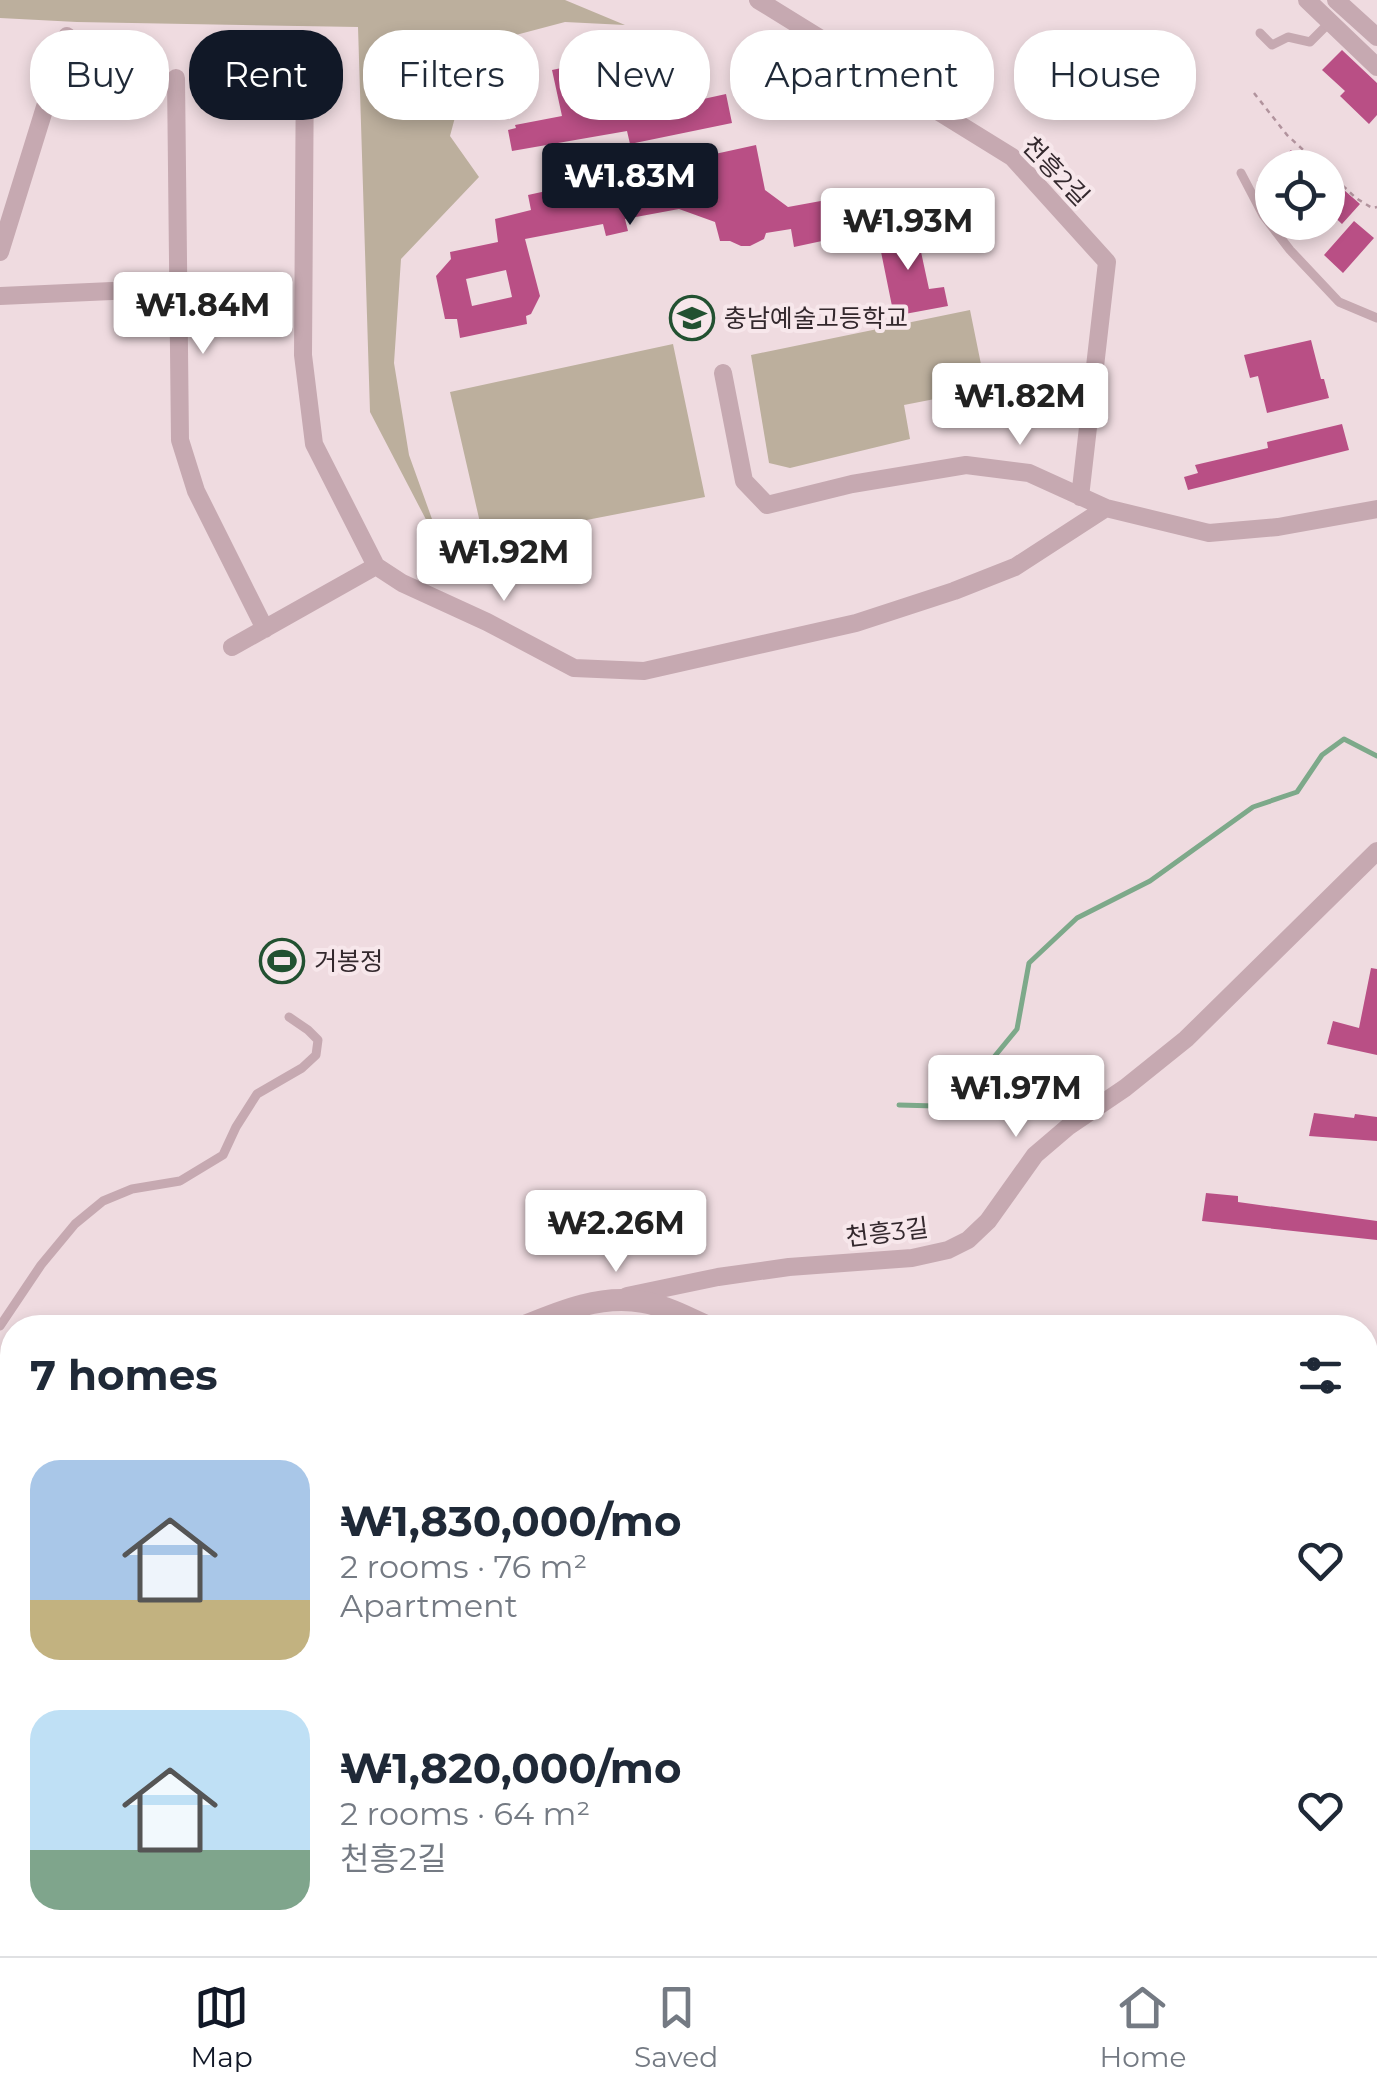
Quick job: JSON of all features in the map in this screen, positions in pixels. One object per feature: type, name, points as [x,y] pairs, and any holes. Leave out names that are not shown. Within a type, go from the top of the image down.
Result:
[{"type":"street","name":"천흥2길","points":[[758,0],[1012,157],[1108,262],[1080,497]]},
{"type":"street","points":[[1307,0],[1377,67]]},
{"type":"street","points":[[1336,0],[1377,37]]},
{"type":"street","points":[[176,78],[180,440],[196,491],[265,629]]},
{"type":"street","points":[[0,252],[40,120]]},
{"type":"street","points":[[305,120],[303,354],[314,444],[376,566],[402,584],[487,622],[574,668],[644,671],[856,624],[1015,568],[1106,508]]},
{"type":"street","points":[[0,296],[179,288]]},
{"type":"street","points":[[722,374],[744,481],[766,505],[852,484],[966,464],[1029,473],[1106,508],[1209,532],[1278,527],[1377,509]]},
{"type":"street","points":[[232,648],[376,566]]},
{"type":"street","name":"천흥3길","points":[[606,1300],[789,1267],[912,1258],[948,1250],[968,1240],[988,1221],[1035,1155],[1186,1039],[1377,851]]},
{"type":"street","points":[[554,1315],[606,1300],[644,1302],[677,1315]]},
{"type":"lane","points":[[1260,34],[1272,45],[1288,37],[1310,42],[1330,22]]},
{"type":"lane","points":[[1241,173],[1263,215],[1290,250],[1340,302],[1377,318]]},
{"type":"lane","points":[[7,1315],[75,1224],[103,1201],[132,1189],[180,1180],[223,1155],[257,1094],[316,1056],[318,1040],[289,1017]]},
{"type":"path","points":[[1254,93],[1303,150]]},
{"type":"path","points":[[1345,188],[1377,208]]},
{"type":"shaded area","points":[[0,0],[565,0],[625,25],[565,22],[535,30],[363,30],[363,120],[454,120],[450,136],[479,177],[401,259],[394,363],[409,455],[446,558],[370,412],[358,27],[0,18]]},
{"type":"shaded area","points":[[970,310],[986,389],[904,405],[910,439],[790,468],[769,463],[751,355]]},
{"type":"shaded area","points":[[673,344],[705,497],[484,540],[450,392]]},
{"type":"building","points":[[1342,50],[1377,83],[1377,115],[1369,124],[1340,96],[1345,91],[1322,70]]},
{"type":"building","points":[[559,69],[559,102],[552,70]]},
{"type":"building","points":[[726,94],[732,123],[630,144],[627,131],[512,151],[508,130],[516,128],[515,125],[559,117],[559,120],[710,120],[710,98]]},
{"type":"building","points":[[756,145],[765,190],[788,207],[870,192],[878,221],[834,230],[836,238],[794,247],[791,229],[766,233],[764,239],[741,246],[720,241],[715,222],[679,209],[625,219],[628,231],[606,236],[603,224],[525,239],[540,296],[526,316],[527,324],[460,338],[457,319],[445,319],[436,276],[451,259],[450,252],[498,242],[495,219],[531,210],[528,195]],"holes":[[[506,270],[512,297],[472,306],[466,279]]]},
{"type":"building","points":[[1345,191],[1360,204],[1345,221]]},
{"type":"building","points":[[1354,221],[1374,238],[1343,273],[1324,255],[1337,240],[1345,240],[1345,231]]},
{"type":"building","points":[[915,224],[929,289],[944,287],[948,306],[894,316],[877,232]]},
{"type":"building","points":[[1311,340],[1329,398],[1267,413],[1258,376],[1250,378],[1244,355]]},
{"type":"building","points":[[1342,424],[1349,450],[1188,490],[1184,477],[1198,473],[1195,465],[1268,448],[1267,442]]},
{"type":"building","points":[[1371,968],[1377,969],[1377,1055],[1327,1044],[1333,1021],[1359,1028]]},
{"type":"building","points":[[1314,1113],[1377,1117],[1377,1141],[1309,1136]]},
{"type":"building","points":[[1206,1193],[1238,1196],[1238,1202],[1377,1221],[1377,1240],[1202,1221]]},
{"type":"waterway","points":[[899,1105],[972,1107],[985,1068],[1017,1029],[1029,963],[1077,918],[1150,881],[1253,807],[1297,792],[1322,755],[1344,739],[1377,756]]},
{"type":"place","name":"충남예술고등학교","points":[[692,318]]},
{"type":"place","name":"거봉정","points":[[282,961]]}]
